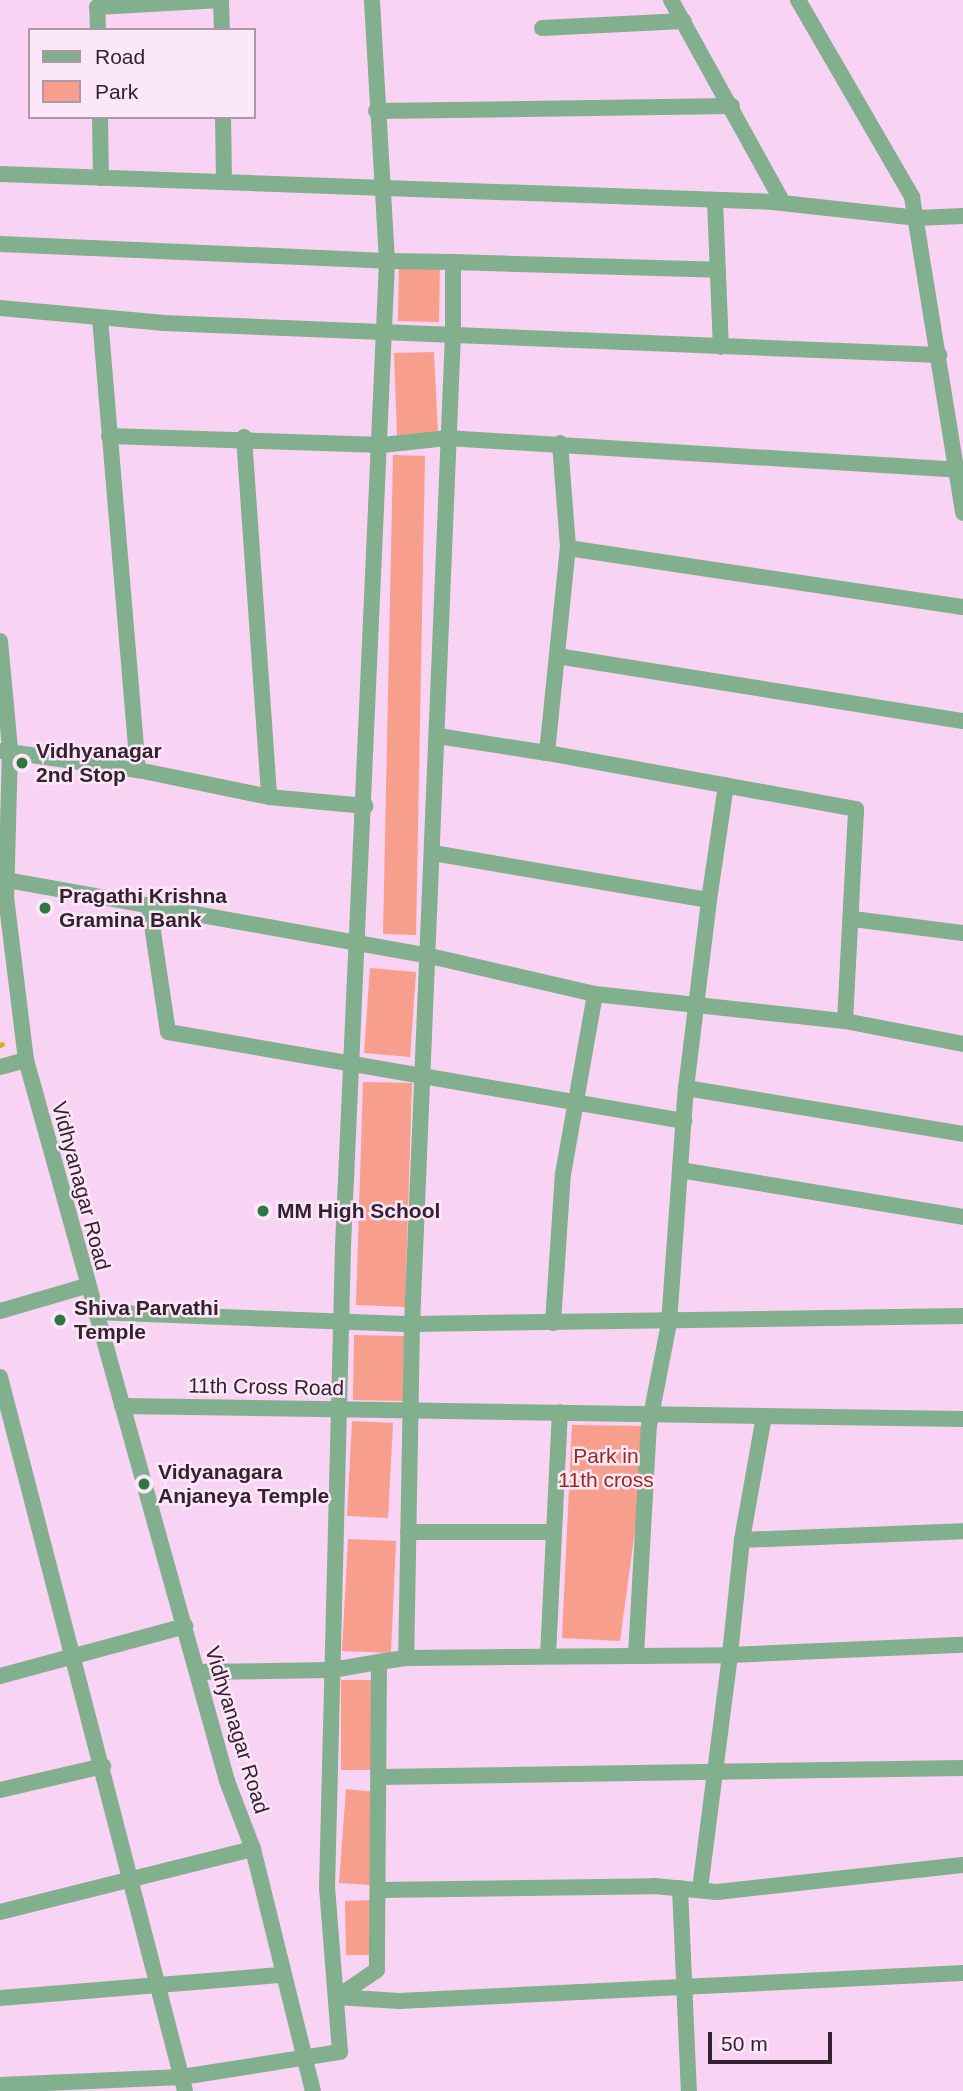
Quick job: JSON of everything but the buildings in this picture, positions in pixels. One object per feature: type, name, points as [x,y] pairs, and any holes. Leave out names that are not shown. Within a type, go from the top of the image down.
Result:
[{"type":"street","points":[[0,2085],[68,2087],[183,2084],[340,2052],[327,1888],[341,1321],[382,445],[387,261],[376,111],[372,0]]},
{"type":"street","points":[[671,0],[732,106],[783,203]]},
{"type":"street","points":[[798,0],[912,197],[918,218],[959,469],[963,513]]},
{"type":"street","points":[[98,28],[97,7],[221,2],[222,28]]},
{"type":"street","points":[[542,28],[684,21]]},
{"type":"street","points":[[376,111],[732,106]]},
{"type":"street","points":[[100,119],[101,178]]},
{"type":"street","points":[[223,119],[224,182]]},
{"type":"street","points":[[0,174],[381,190],[716,200],[783,203],[918,218],[963,216]]},
{"type":"street","points":[[716,200],[721,347]]},
{"type":"street","points":[[0,244],[387,261],[718,270]]},
{"type":"street","points":[[406,1658],[412,1324],[430,956],[447,438],[453,334],[453,262]]},
{"type":"street","points":[[0,309],[100,318],[939,355]]},
{"type":"street","points":[[100,318],[138,770]]},
{"type":"street","points":[[109,436],[244,438],[382,445],[447,438],[959,469]]},
{"type":"street","points":[[244,438],[270,797]]},
{"type":"street","points":[[547,753],[568,548],[559,443]]},
{"type":"street","points":[[568,548],[963,607]]},
{"type":"street","name":"Vidhyanagar Road","points":[[0,641],[8,880],[3,898],[26,1060],[86,1286],[198,1672],[253,1849],[302,2060],[313,2091]]},
{"type":"street","points":[[557,656],[963,721]]},
{"type":"street","points":[[438,736],[856,809],[853,919],[845,1021]]},
{"type":"street","points":[[5,750],[138,770],[270,797],[366,806]]},
{"type":"street","points":[[636,1655],[652,1414],[669,1323],[686,1088],[726,785]]},
{"type":"street","points":[[433,853],[709,900]]},
{"type":"street","points":[[8,880],[430,956],[595,994],[845,1021],[963,1044]]},
{"type":"street","points":[[149,905],[168,1031],[354,1061],[575,1104],[684,1121]]},
{"type":"street","points":[[853,919],[963,933]]},
{"type":"street","points":[[553,1324],[575,1104],[595,994]]},
{"type":"street","points":[[0,1067],[26,1060]]},
{"type":"street","points":[[686,1088],[963,1134]]},
{"type":"street","points":[[680,1170],[963,1217]]},
{"type":"street","points":[[0,1311],[86,1286]]},
{"type":"street","points":[[94,1312],[207,1321],[412,1324],[669,1323],[963,1316]]},
{"type":"street","points":[[0,1377],[6,1421],[75,1658],[183,2084]]},
{"type":"street","name":"11th Cross Road","points":[[122,1406],[963,1419]]},
{"type":"street","points":[[548,1656],[560,1412]]},
{"type":"street","points":[[701,1890],[742,1540],[764,1416]]},
{"type":"street","points":[[742,1540],[963,1531]]},
{"type":"street","points":[[408,1532],[554,1532]]},
{"type":"street","points":[[0,1676],[75,1658],[185,1626]]},
{"type":"street","points":[[198,1672],[332,1670],[406,1658],[730,1655],[963,1645]]},
{"type":"street","points":[[337,1997],[377,1970],[379,1662]]},
{"type":"street","points":[[0,1790],[103,1766]]},
{"type":"street","points":[[379,1777],[713,1775],[963,1768]]},
{"type":"street","points":[[0,1912],[253,1849]]},
{"type":"street","points":[[379,1890],[701,1890],[963,1865]]},
{"type":"street","points":[[680,1888],[689,2091]]},
{"type":"street","points":[[337,1997],[399,2001],[963,1973]]},
{"type":"street","points":[[0,1997],[160,1987],[281,1975]]},
{"type":"green space","points":[[399,264],[440,264],[439,322],[398,321]]},
{"type":"green space","points":[[434,352],[438,434],[397,436],[394,353]]},
{"type":"green space","points":[[393,455],[425,456],[416,935],[383,934]]},
{"type":"green space","points":[[370,968],[416,972],[410,1057],[364,1053]]},
{"type":"green space","points":[[363,1082],[412,1083],[405,1307],[356,1305]]},
{"type":"green space","points":[[354,1335],[404,1336],[403,1401],[353,1400]]},
{"type":"green space","points":[[352,1421],[393,1423],[388,1518],[347,1516]]},
{"type":"green space","name":"Park in 11th cross","points":[[572,1425],[649,1426],[620,1641],[562,1638]]},
{"type":"green space","points":[[348,1539],[396,1541],[391,1653],[342,1651]]},
{"type":"green space","points":[[341,1680],[376,1680],[376,1770],[341,1770]]},
{"type":"green space","points":[[346,1789],[377,1792],[370,1885],[339,1883]]},
{"type":"green space","points":[[375,1900],[376,1955],[346,1955],[345,1901]]},
{"type":"place","name":"Vidhyanagar 2nd Stop","points":[[22,763]]},
{"type":"place","name":"Pragathi Krishna Gramina Bank","points":[[45,908]]},
{"type":"place","name":"MM High School","points":[[263,1211]]},
{"type":"place","name":"Shiva Parvathi Temple","points":[[60,1320]]},
{"type":"place","name":"Vidyanagara Anjaneya Temple","points":[[144,1484]]}]
